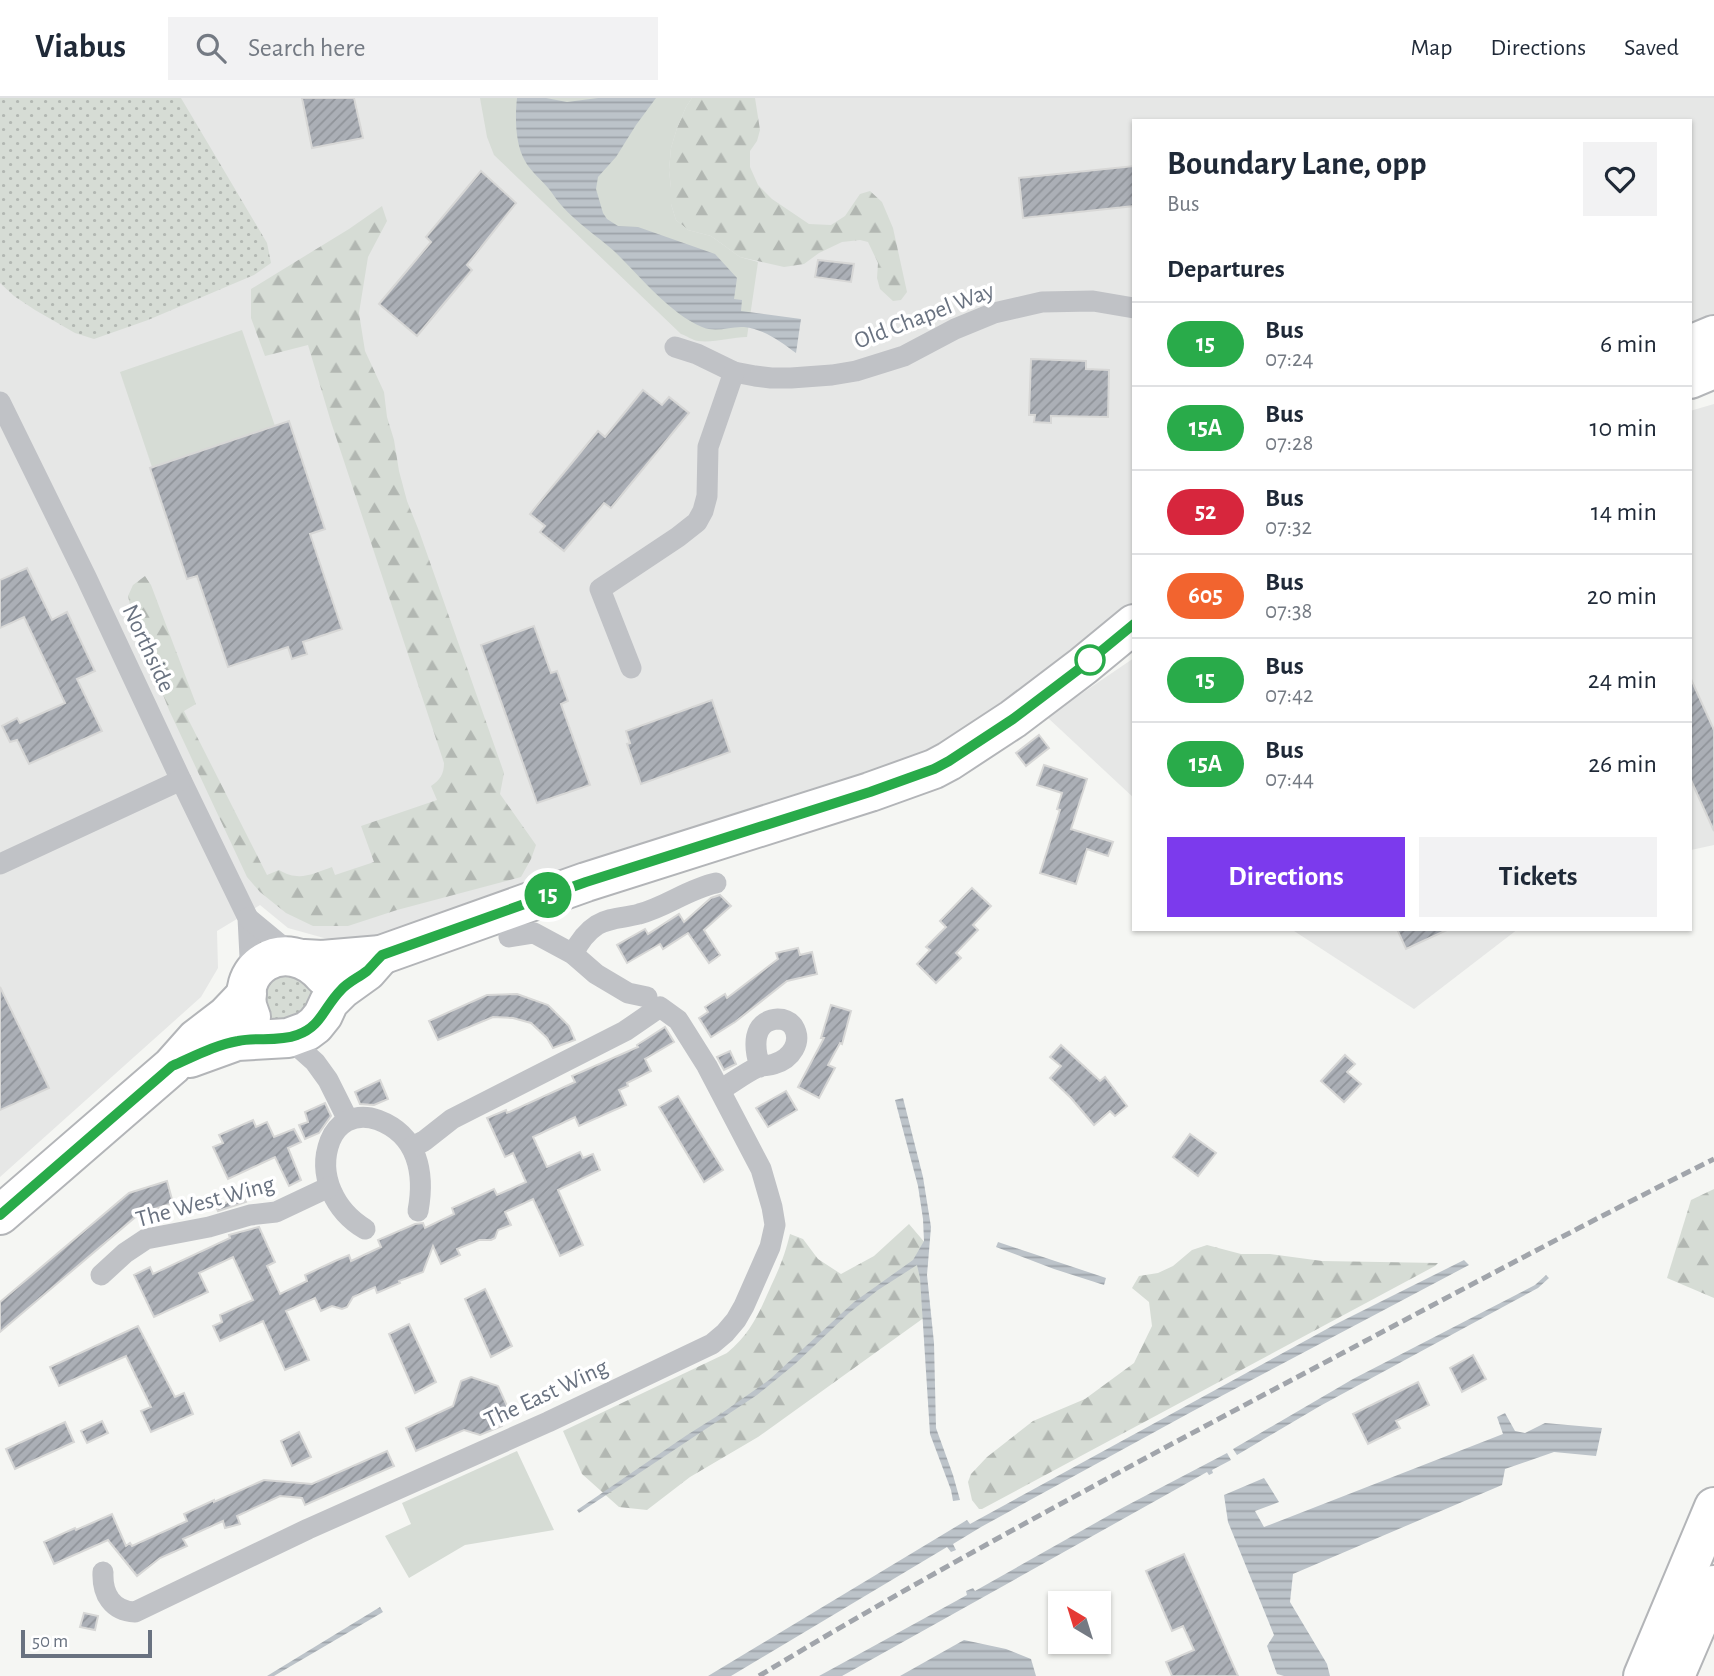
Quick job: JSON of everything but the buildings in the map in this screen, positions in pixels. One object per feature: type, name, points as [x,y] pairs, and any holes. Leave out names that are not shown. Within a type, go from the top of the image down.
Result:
[{"type":"highway","points":[[1692,344],[1714,335]]},
{"type":"highway","points":[[1692,378],[1714,369]]},
{"type":"highway","points":[[0,1215],[226,1016],[249,986],[257,969],[265,962],[276,958],[322,960],[382,955],[586,882],[870,792],[934,769],[1013,719],[1132,626]]},
{"type":"highway","points":[[172,1066],[237,1041],[282,1038],[307,1031],[315,1025],[342,989],[367,971],[382,955]]},
{"type":"highway","points":[[299,958],[316,967],[324,977],[330,993],[326,1009]]},
{"type":"highway","points":[[249,986],[247,1004],[253,1021],[266,1034],[282,1038]]},
{"type":"highway","points":[[1643,1676],[1714,1507]]},
{"type":"highway","points":[[1675,1676],[1714,1585]]},
{"type":"street","name":"Old Chapel Way","points":[[675,347],[697,354],[734,372],[771,378],[832,375],[856,371],[904,356],[955,329],[994,313],[1042,302],[1093,301],[1132,307]]},
{"type":"street","points":[[631,668],[600,589],[697,522],[707,496],[708,447],[734,372]]},
{"type":"street","name":"Northside","points":[[0,402],[248,918],[249,986]]},
{"type":"street","points":[[0,864],[181,780]]},
{"type":"street","points":[[573,954],[586,933],[600,923],[640,914],[687,892],[716,883]]},
{"type":"street","name":"Northside","points":[[248,918],[299,958]]},
{"type":"street","points":[[412,1147],[452,1119],[625,1031],[654,1002],[636,981],[602,961],[573,954],[534,933],[509,937]]},
{"type":"street","name":"The East Wing","points":[[103,1572],[102,1581],[106,1594],[114,1604],[125,1611],[135,1612],[308,1529],[548,1422],[712,1344],[725,1333],[744,1306],[770,1247],[775,1225],[772,1207],[761,1168],[707,1066],[678,1020],[654,1002]]},
{"type":"street","points":[[326,1009],[323,1050],[327,1080]]},
{"type":"street","points":[[282,1038],[315,1062],[348,1120]]},
{"type":"street","points":[[720,1090],[760,1067]]},
{"type":"street","points":[[365,1229],[348,1217],[329,1187],[325,1171],[327,1148],[332,1136],[338,1126],[348,1120],[361,1116],[384,1122],[412,1147],[417,1158],[421,1184],[418,1210]]},
{"type":"street","name":"The West Wing","points":[[101,1275],[125,1253],[146,1239],[209,1227],[250,1215],[276,1212],[329,1187]]},
{"type":"shaded area","points":[[0,98],[1714,98],[1714,318],[1692,328],[1692,119],[1132,119],[1132,609],[953,745],[359,943],[324,938],[288,928],[260,905],[217,931],[218,968],[201,997],[0,1177]]},
{"type":"shaded area","points":[[517,98],[546,98],[567,102],[598,98],[656,98],[616,157],[598,177],[596,189],[603,213],[618,226],[638,227],[715,254],[737,278],[734,299],[742,300],[741,311],[801,319],[796,353],[772,337],[751,328],[702,327],[678,313],[655,293],[614,251],[558,202],[527,165],[518,139]]},
{"type":"shaded area","points":[[1714,404],[1714,845],[1692,850],[1692,410]]},
{"type":"shaded area","points":[[1132,659],[1132,796],[1047,717]]},
{"type":"shaded area","points":[[1294,931],[1515,931],[1414,1009]]},
{"type":"shaded area","points":[[903,1098],[923,1177],[931,1227],[927,1275],[934,1343],[936,1428],[960,1500],[953,1501],[930,1434],[917,1265],[849,1313],[795,1364],[757,1395],[579,1513],[577,1510],[769,1380],[854,1302],[913,1260],[924,1241],[923,1219],[918,1186],[895,1100]]},
{"type":"shaded area","points":[[998,1242],[1106,1278],[1104,1285],[996,1247]]},
{"type":"shaded area","points":[[1464,1260],[1469,1265],[981,1527],[953,1544],[956,1550],[951,1552],[947,1547],[731,1676],[708,1676],[967,1520],[970,1524],[1336,1324]]},
{"type":"shaded area","points":[[1546,1275],[1549,1278],[1538,1288],[1320,1406],[1237,1455],[1233,1449],[1353,1379],[1535,1285]]},
{"type":"shaded area","points":[[1505,1413],[1515,1431],[1525,1433],[1545,1423],[1602,1428],[1596,1456],[1554,1452],[1505,1469],[1502,1485],[1293,1574],[1290,1602],[1327,1664],[1330,1676],[1277,1674],[1267,1646],[1274,1635],[1228,1522],[1224,1495],[1264,1478],[1279,1502],[1255,1511],[1264,1527],[1503,1434],[1497,1417]]},
{"type":"shaded area","points":[[1227,1453],[1231,1460],[1212,1470],[1213,1473],[1209,1475],[1207,1472],[842,1676],[819,1676],[967,1595],[966,1591],[973,1588],[975,1591],[1122,1508]]},
{"type":"shaded area","points":[[380,1607],[383,1612],[274,1676],[267,1676]]},
{"type":"shaded area","points":[[964,1640],[1006,1649],[1031,1659],[1036,1676],[900,1676]]},
{"type":"green space","points":[[0,98],[181,98],[267,243],[271,263],[254,275],[148,320],[94,339],[75,333],[35,310],[0,283]]},
{"type":"green space","points":[[480,98],[692,98],[677,128],[671,148],[671,204],[676,220],[688,230],[711,236],[740,257],[758,262],[747,337],[704,341],[681,334],[494,155],[487,137]]},
{"type":"green space","points":[[692,98],[755,98],[760,130],[750,151],[750,167],[758,185],[772,199],[809,224],[831,225],[845,216],[860,194],[870,191],[882,202],[893,228],[907,292],[901,300],[893,301],[880,289],[877,278],[878,263],[868,242],[842,242],[804,264],[784,267],[740,257],[711,236],[688,230],[676,220],[671,204],[671,148],[677,128]]},
{"type":"green space","points":[[382,206],[387,221],[368,257],[359,313],[365,351],[384,392],[387,417],[407,501],[504,773],[500,794],[536,845],[521,877],[348,926],[313,926],[286,913],[260,892],[247,877],[169,710],[133,618],[128,596],[133,585],[145,576],[151,585],[196,704],[184,711],[267,875],[279,870],[293,876],[306,876],[332,867],[335,875],[374,862],[361,826],[437,800],[431,786],[441,776],[444,763],[308,345],[265,356],[251,318],[251,289]]},
{"type":"green space","points":[[242,330],[275,426],[152,467],[120,372]]},
{"type":"green space","points":[[280,968],[315,987],[311,1012],[279,1022],[267,1012],[261,986]]},
{"type":"green space","points":[[1714,1189],[1714,1298],[1667,1278],[1691,1200]]},
{"type":"green space","points":[[909,1224],[926,1244],[925,1317],[758,1437],[690,1477],[647,1510],[619,1507],[582,1474],[563,1431],[727,1353],[742,1338],[758,1314],[780,1266],[790,1234],[803,1239],[818,1259],[841,1274],[874,1256]]},
{"type":"green space","points":[[1207,1245],[1241,1254],[1270,1254],[1322,1261],[1438,1263],[979,1509],[972,1500],[968,1482],[971,1474],[987,1457],[1033,1421],[1085,1399],[1134,1363],[1152,1326],[1149,1302],[1132,1288],[1139,1276],[1158,1273],[1173,1266],[1192,1250]]},
{"type":"green space","points":[[517,1451],[554,1530],[465,1545],[409,1578],[385,1536],[411,1524],[402,1503]]},
{"type":"railway","points":[[759,1676],[948,1566],[1076,1496],[1491,1274],[1714,1159]]},
{"type":"bus line","name":"15","points":[[0,1215],[172,1066],[237,1041],[288,1038],[307,1031],[323,1016],[329,1002],[382,955],[586,882],[870,792],[934,769],[1013,719],[1132,626]]}]
